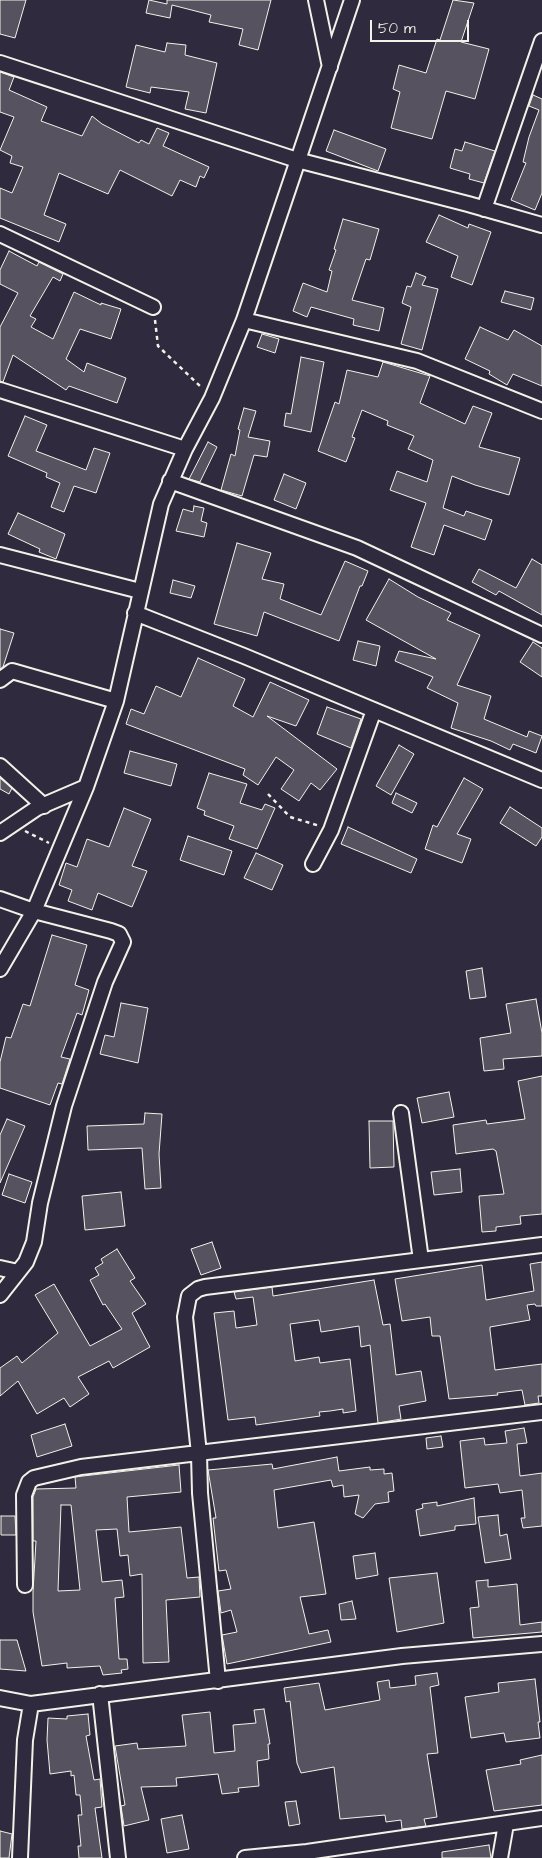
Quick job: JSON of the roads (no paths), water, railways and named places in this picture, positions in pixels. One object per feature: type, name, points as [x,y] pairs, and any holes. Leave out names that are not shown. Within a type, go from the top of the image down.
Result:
[{"type":"street","points":[[316,0],[331,68]]},
{"type":"street","points":[[0,969],[34,911],[86,787],[116,701],[134,613],[161,504],[185,449],[212,398],[244,320],[297,160],[331,68],[351,0]]},
{"type":"street","points":[[484,209],[540,56],[542,41]]},
{"type":"street","points":[[0,63],[297,160],[542,226]]},
{"type":"street","points":[[0,234],[153,307]]},
{"type":"street","points":[[244,320],[417,361],[542,411]]},
{"type":"street","points":[[0,390],[185,449]]},
{"type":"street","points":[[170,482],[357,548],[542,635]]},
{"type":"street","points":[[0,555],[140,590]]},
{"type":"street","points":[[134,613],[542,780]]},
{"type":"street","points":[[0,680],[12,671],[116,701]]},
{"type":"street","points":[[313,864],[331,830],[374,710]]},
{"type":"street","points":[[0,766],[44,806]]},
{"type":"street","points":[[0,833],[14,822],[86,787]]},
{"type":"street","points":[[0,899],[34,911],[111,931],[119,934],[123,942],[105,982],[67,1098],[40,1203],[34,1242],[26,1262],[0,1295]]},
{"type":"street","points":[[401,1113],[421,1260]]},
{"type":"street","points":[[218,1681],[200,1494],[199,1454],[185,1317],[189,1296],[205,1287],[542,1244]]},
{"type":"street","points":[[0,1268],[18,1272]]},
{"type":"street","points":[[25,1585],[24,1495],[29,1482],[34,1478],[82,1467],[542,1412]]},
{"type":"street","points":[[0,1698],[31,1704],[402,1656],[542,1644]]},
{"type":"street","points":[[100,1694],[118,1858]]},
{"type":"street","points":[[20,1858],[25,1740],[31,1704]]},
{"type":"street","points":[[245,1858],[542,1818]]},
{"type":"street","points":[[500,1858],[506,1824]]}]
